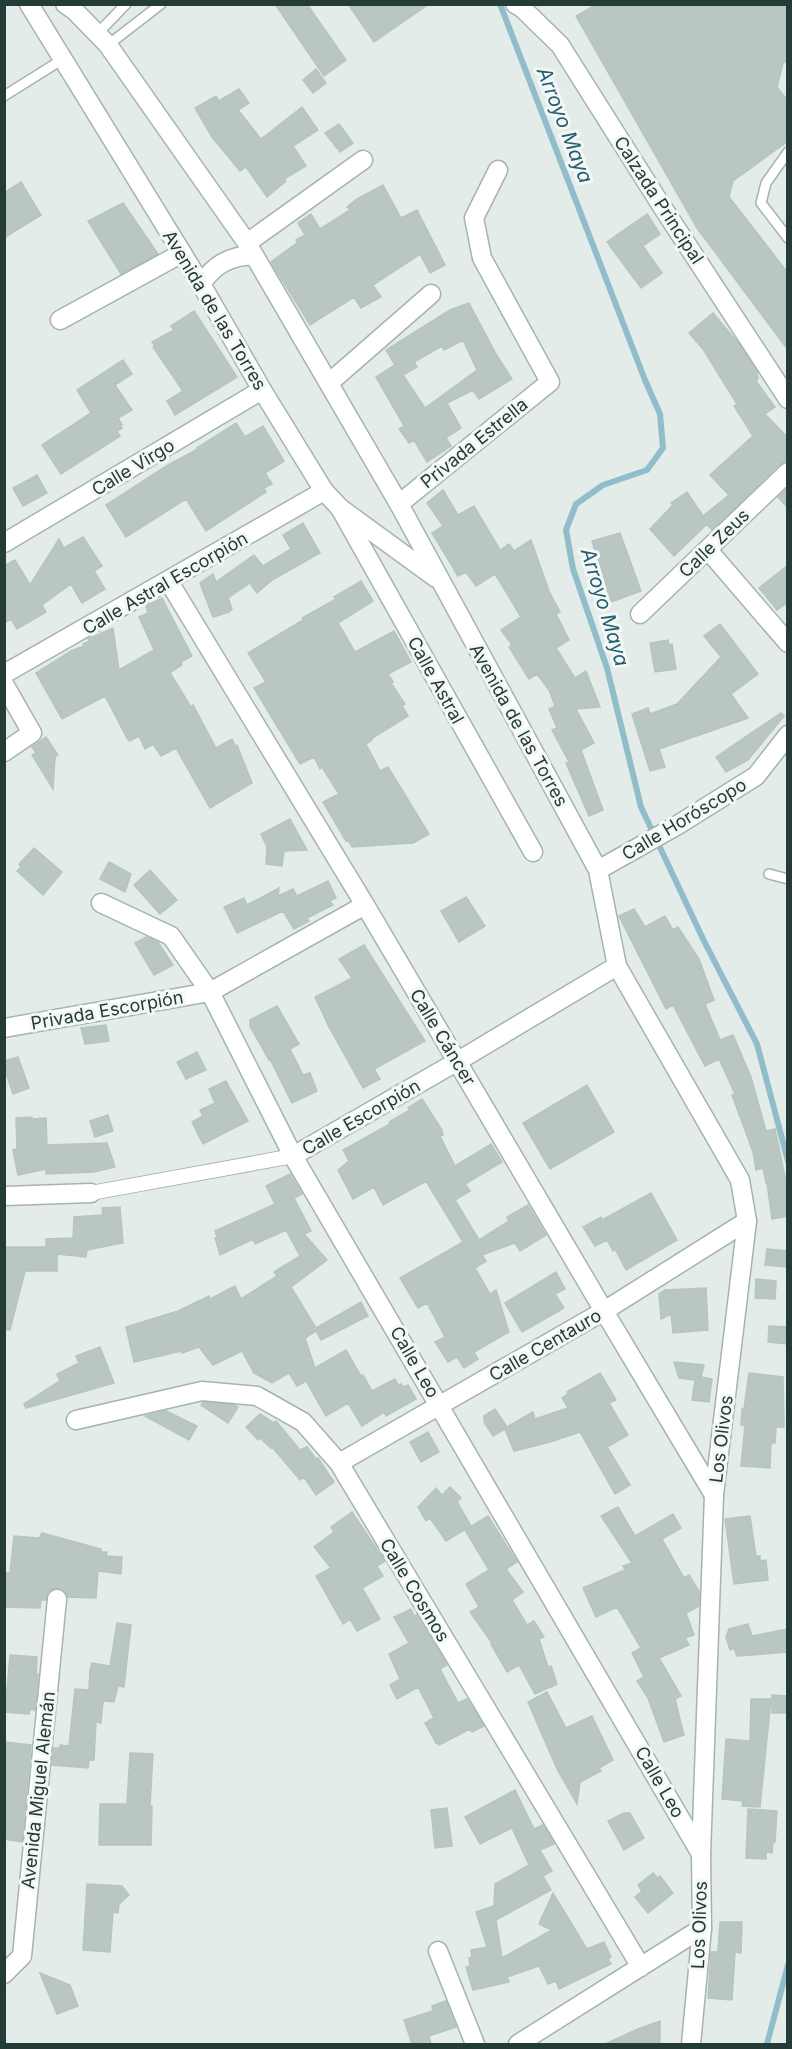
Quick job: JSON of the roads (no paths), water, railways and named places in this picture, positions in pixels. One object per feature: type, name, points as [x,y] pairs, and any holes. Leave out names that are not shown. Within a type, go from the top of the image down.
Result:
[{"type":"street","name":"Avenida de las Torres","points":[[29,4],[201,284],[324,491],[340,508],[439,581]]},
{"type":"street","name":"Avenida de las Torres","points":[[65,4],[103,39],[251,249],[399,504],[598,870]]},
{"type":"street","name":"Calzada Principal","points":[[519,6],[560,45],[788,399]]},
{"type":"street","points":[[201,284],[209,273],[224,261],[240,256],[251,249],[363,160]]},
{"type":"street","name":"Privada Estrella","points":[[399,504],[550,382],[482,258],[474,218],[498,170]]},
{"type":"street","points":[[60,320],[182,253]]},
{"type":"street","points":[[329,383],[431,294]]},
{"type":"street","name":"Calle Virgo","points":[[4,543],[262,390]]},
{"type":"street","name":"Calle Zeus","points":[[640,614],[788,472]]},
{"type":"street","name":"Calle Astral Escorpión","points":[[4,674],[169,582],[324,491]]},
{"type":"street","name":"Calle Astral","points":[[340,508],[532,852]]},
{"type":"street","points":[[708,550],[788,643]]},
{"type":"street","name":"Calle Cáncer","points":[[169,582],[365,905],[714,1495]]},
{"type":"street","points":[[4,684],[32,734],[4,752]]},
{"type":"street","name":"Calle Horóscopo","points":[[598,870],[676,826],[756,776],[788,735]]},
{"type":"street","name":"Los Olivos","points":[[598,870],[617,966],[740,1180],[747,1221],[714,1495],[701,1854],[702,1928],[691,2044]]},
{"type":"street","name":"Calle Leo","points":[[101,903],[171,936],[210,992],[293,1156],[701,1854]]},
{"type":"street","points":[[210,992],[365,905]]},
{"type":"street","name":"Calle Escorpión","points":[[4,1196],[91,1193],[293,1156],[617,966]]},
{"type":"street","name":"Privada Escorpión","points":[[4,1028],[210,992]]},
{"type":"street","name":"Calle Centauro","points":[[339,1463],[604,1311],[747,1221]]},
{"type":"street","name":"Calle Cosmos","points":[[76,1420],[202,1391],[257,1396],[303,1422],[339,1463],[641,1967]]},
{"type":"street","name":"Avenida Miguel Alemán","points":[[4,1974],[22,1956],[57,1599]]},
{"type":"street","points":[[518,2044],[702,1928]]},
{"type":"street","points":[[438,1951],[475,2044]]},
{"type":"lane","points":[[103,39],[126,4]]},
{"type":"lane","points":[[103,39],[160,4]]},
{"type":"lane","points":[[4,96],[63,59]]},
{"type":"lane","points":[[788,152],[766,183],[761,203],[788,238]]},
{"type":"lane","points":[[769,874],[788,879]]},
{"type":"waterway","name":"Arroyo Maya","points":[[500,4],[660,414],[663,448],[647,470],[603,485],[576,504],[566,530],[573,569],[607,668],[641,807],[704,941],[757,1044],[788,1161]]},
{"type":"waterway","name":"Arroyo Maya","points":[[767,2044],[788,1965]]}]
